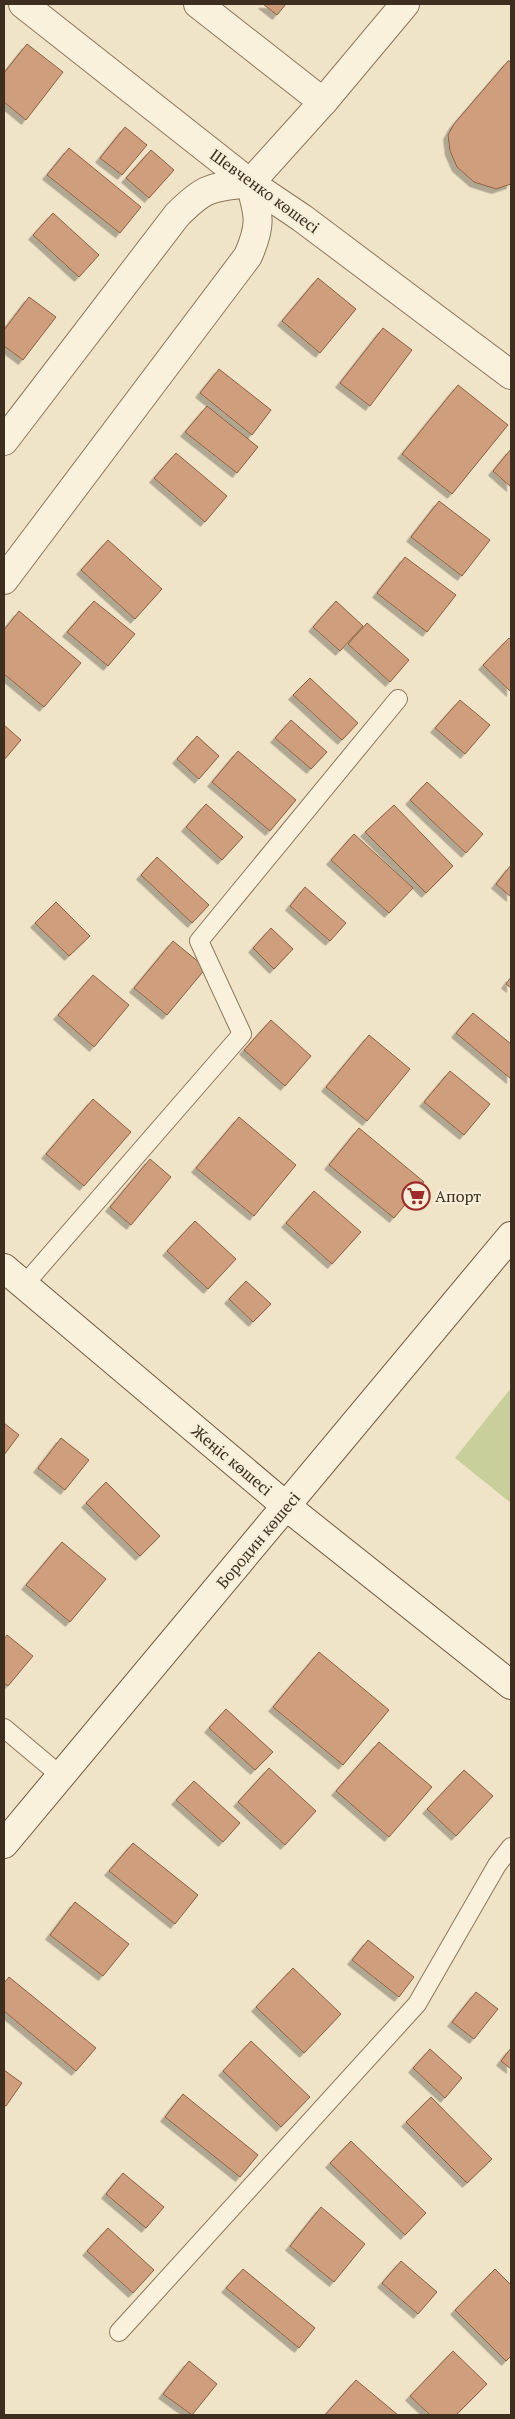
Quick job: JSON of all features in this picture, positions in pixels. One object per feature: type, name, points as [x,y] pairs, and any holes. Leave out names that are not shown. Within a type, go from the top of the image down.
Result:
[{"type":"street","name":"Шевченко көшесі","points":[[23,4],[250,183],[302,218],[511,375]]},
{"type":"street","points":[[198,4],[323,102]]},
{"type":"street","points":[[4,441],[177,215],[195,197],[209,188],[250,183],[323,102],[405,4]]},
{"type":"street","points":[[4,580],[248,256],[258,235],[259,214],[250,183]]},
{"type":"street","name":"Бородин көшесі","points":[[4,1844],[511,1236]]},
{"type":"street","name":"Жеңіс көшесі","points":[[14,1276],[286,1506],[511,1684]]},
{"type":"lane","points":[[14,1276],[242,1034],[199,941],[398,699]]},
{"type":"lane","points":[[4,1728],[61,1776]]},
{"type":"lane","points":[[119,2332],[417,2004],[497,1865],[511,1847]]},
{"type":"green space","points":[[511,1388],[511,1503],[455,1458]]},
{"type":"building","points":[[263,4],[286,4],[277,15]]},
{"type":"building","points":[[27,44],[63,72],[26,120],[4,102],[4,73]]},
{"type":"building","points":[[508,61],[511,61],[511,184],[496,189],[474,182],[457,167],[450,151],[448,135],[454,124]]},
{"type":"building","points":[[125,127],[147,145],[122,175],[100,158]]},
{"type":"building","points":[[69,148],[141,207],[120,233],[47,175]]},
{"type":"building","points":[[151,150],[174,170],[149,198],[126,178]]},
{"type":"building","points":[[53,213],[99,255],[79,277],[33,235]]},
{"type":"building","points":[[318,278],[356,309],[320,353],[282,321]]},
{"type":"building","points":[[29,297],[56,317],[23,360],[4,346],[4,330]]},
{"type":"building","points":[[383,328],[412,350],[370,406],[340,383]]},
{"type":"building","points":[[219,369],[271,410],[252,435],[200,393]]},
{"type":"building","points":[[458,385],[508,425],[452,494],[402,454]]},
{"type":"building","points":[[207,406],[258,447],[237,473],[185,432]]},
{"type":"building","points":[[511,449],[511,487],[493,471]]},
{"type":"building","points":[[176,453],[227,496],[205,522],[154,478]]},
{"type":"building","points":[[439,501],[490,540],[462,576],[411,537]]},
{"type":"building","points":[[108,540],[162,589],[135,619],[81,570]]},
{"type":"building","points":[[405,557],[456,595],[427,632],[377,593]]},
{"type":"building","points":[[94,601],[135,634],[108,666],[67,632]]},
{"type":"building","points":[[336,601],[363,626],[340,651],[313,627]]},
{"type":"building","points":[[19,611],[81,663],[44,707],[4,674],[4,630]]},
{"type":"building","points":[[367,623],[409,660],[390,682],[348,644]]},
{"type":"building","points":[[509,638],[511,640],[511,692],[483,665]]},
{"type":"building","points":[[310,678],[358,723],[342,740],[293,695]]},
{"type":"building","points":[[460,700],[490,725],[465,754],[435,728]]},
{"type":"building","points":[[291,720],[327,752],[311,769],[275,738]]},
{"type":"building","points":[[4,725],[21,740],[4,760]]},
{"type":"building","points":[[197,736],[219,756],[199,779],[177,759]]},
{"type":"building","points":[[238,751],[296,800],[270,831],[212,782]]},
{"type":"building","points":[[427,782],[483,834],[466,853],[410,800]]},
{"type":"building","points":[[206,804],[243,837],[222,860],[186,827]]},
{"type":"building","points":[[394,805],[453,866],[426,893],[365,832]]},
{"type":"building","points":[[354,834],[413,888],[389,913],[331,860]]},
{"type":"building","points":[[157,857],[209,905],[192,923],[141,875]]},
{"type":"building","points":[[511,865],[511,897],[496,884]]},
{"type":"building","points":[[305,887],[346,923],[330,941],[290,906]]},
{"type":"building","points":[[56,902],[90,936],[69,956],[35,923]]},
{"type":"building","points":[[271,928],[293,949],[274,969],[253,948]]},
{"type":"building","points":[[173,941],[206,968],[167,1015],[134,988]]},
{"type":"building","points":[[93,975],[129,1005],[94,1047],[58,1015]]},
{"type":"building","points":[[511,977],[511,988],[506,984]]},
{"type":"building","points":[[473,1013],[511,1044],[511,1079],[456,1033]]},
{"type":"building","points":[[271,1020],[311,1056],[285,1086],[244,1050]]},
{"type":"building","points":[[369,1035],[410,1069],[367,1121],[326,1087]]},
{"type":"building","points":[[450,1071],[490,1104],[464,1135],[424,1102]]},
{"type":"building","points":[[93,1099],[131,1132],[84,1186],[46,1154]]},
{"type":"building","points":[[239,1117],[296,1165],[254,1216],[196,1168]]},
{"type":"building","points":[[359,1128],[424,1182],[394,1218],[329,1165]]},
{"type":"building","points":[[150,1159],[171,1177],[131,1225],[110,1207]]},
{"type":"building","points":[[314,1191],[361,1232],[332,1264],[286,1223]]},
{"type":"building","points":[[195,1221],[236,1259],[208,1289],[167,1251]]},
{"type":"building","points":[[246,1281],[271,1304],[253,1322],[229,1299]]},
{"type":"building","points":[[4,1423],[19,1435],[4,1455]]},
{"type":"building","points":[[61,1438],[89,1460],[65,1490],[38,1468]]},
{"type":"building","points":[[106,1482],[160,1536],[140,1556],[86,1503]]},
{"type":"building","points":[[62,1542],[106,1579],[70,1622],[26,1585]]},
{"type":"building","points":[[7,1635],[33,1656],[8,1686],[4,1683],[4,1639]]},
{"type":"building","points":[[319,1652],[389,1710],[343,1765],[273,1707]]},
{"type":"building","points":[[226,1709],[273,1752],[255,1770],[209,1728]]},
{"type":"building","points":[[379,1742],[432,1787],[389,1837],[336,1791]]},
{"type":"building","points":[[269,1768],[316,1811],[285,1845],[238,1802]]},
{"type":"building","points":[[464,1770],[493,1796],[456,1836],[427,1809]]},
{"type":"building","points":[[194,1781],[240,1823],[223,1842],[176,1800]]},
{"type":"building","points":[[133,1843],[198,1895],[175,1924],[109,1871]]},
{"type":"building","points":[[75,1902],[129,1944],[103,1976],[50,1935]]},
{"type":"building","points":[[368,1940],[414,1977],[399,1997],[352,1960]]},
{"type":"building","points":[[293,1968],[341,2014],[304,2053],[256,2007]]},
{"type":"building","points":[[9,1977],[96,2048],[76,2071],[4,2011],[4,1983]]},
{"type":"building","points":[[476,1992],[498,2009],[474,2039],[452,2022]]},
{"type":"building","points":[[251,2041],[310,2097],[281,2127],[223,2071]]},
{"type":"building","points":[[511,2048],[511,2069],[501,2061]]},
{"type":"building","points":[[430,2049],[462,2078],[445,2098],[413,2068]]},
{"type":"building","points":[[4,2070],[22,2083],[6,2106],[4,2105]]},
{"type":"building","points":[[183,2094],[258,2155],[240,2177],[165,2117]]},
{"type":"building","points":[[431,2097],[492,2159],[467,2183],[406,2122]]},
{"type":"building","points":[[351,2141],[426,2213],[405,2235],[330,2163]]},
{"type":"building","points":[[123,2173],[164,2207],[146,2228],[106,2194]]},
{"type":"building","points":[[321,2207],[365,2244],[334,2282],[290,2246]]},
{"type":"building","points":[[108,2228],[154,2270],[133,2293],[87,2251]]},
{"type":"building","points":[[401,2261],[437,2292],[418,2314],[382,2283]]},
{"type":"building","points":[[243,2269],[315,2328],[299,2348],[226,2288]]},
{"type":"building","points":[[495,2269],[511,2285],[511,2356],[506,2361],[455,2310]]},
{"type":"building","points":[[453,2351],[487,2384],[456,2415],[430,2415],[410,2396]]},
{"type":"building","points":[[189,2361],[217,2384],[192,2415],[163,2394]]},
{"type":"building","points":[[356,2380],[398,2415],[325,2415]]},
{"type":"place","name":"Апорт","points":[[416,1196]]}]
